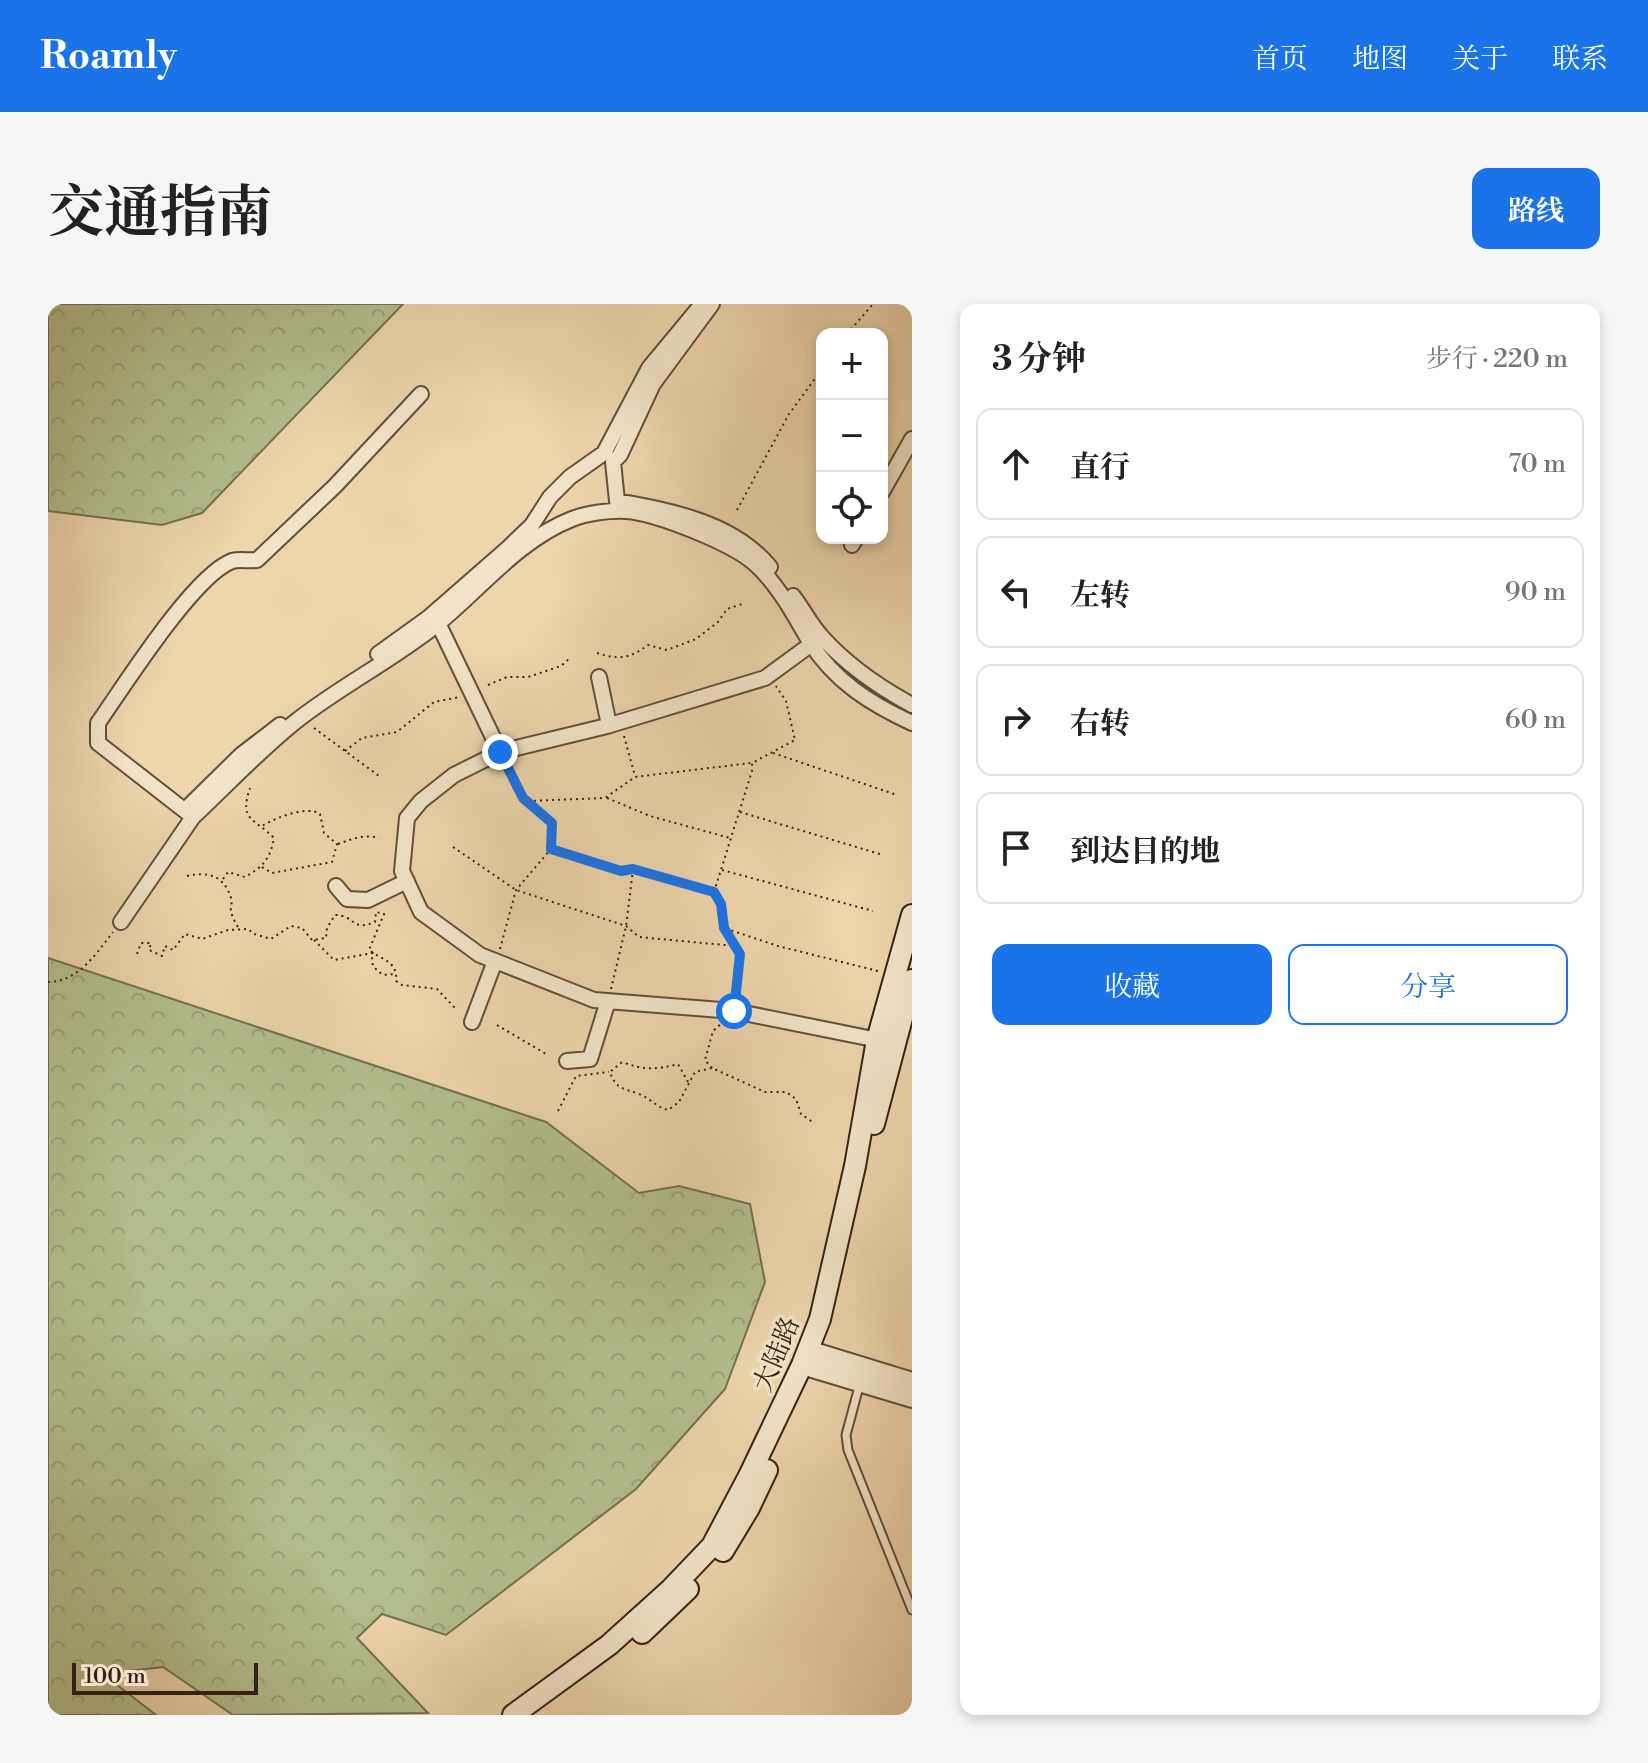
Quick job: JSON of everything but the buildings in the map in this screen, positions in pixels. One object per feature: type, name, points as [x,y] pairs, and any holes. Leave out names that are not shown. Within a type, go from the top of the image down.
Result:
[{"type":"main road","name":"大陆路","points":[[533,1715],[610,1660],[668,1611],[722,1554],[749,1508],[811,1359],[886,1042],[912,915]]},
{"type":"main road","name":"大陆路","points":[[886,1042],[912,980]]},
{"type":"main road","name":"大陆路","points":[[513,1715],[609,1645],[670,1590],[712,1546],[811,1359]]},
{"type":"street","points":[[121,922],[189,814],[241,755],[428,618],[532,525],[550,497],[570,477],[604,453],[649,368],[702,304]]},
{"type":"street","points":[[712,304],[653,384],[620,455],[613,462],[617,501],[677,512],[737,539],[760,555],[840,680],[876,706],[912,723]]},
{"type":"street","points":[[189,814],[98,743],[98,723],[185,603],[210,577],[233,561],[257,560],[335,486],[421,394]]},
{"type":"street","points":[[888,481],[912,439]]},
{"type":"street","points":[[604,453],[611,512]]},
{"type":"street","points":[[189,814],[296,722],[438,623],[540,536],[574,519],[611,512],[628,511],[707,536],[754,563],[816,641],[884,690],[912,705]]},
{"type":"street","points":[[438,623],[500,752]]},
{"type":"street","points":[[816,641],[769,675],[616,728],[500,752],[454,775],[421,801],[407,818],[402,871],[421,912],[480,955],[594,1000],[734,1011],[886,1042]]},
{"type":"street","points":[[599,677],[616,728]]},
{"type":"street","points":[[336,886],[347,899],[368,900],[407,881]]},
{"type":"street","points":[[472,1022],[496,961]]},
{"type":"street","points":[[567,1061],[590,1059],[608,1001]]},
{"type":"street","points":[[811,1359],[863,1374],[912,1382]]},
{"type":"street","points":[[863,1374],[912,1398]]},
{"type":"lane","points":[[863,1374],[846,1435],[848,1450],[912,1610]]},
{"type":"path","points":[[852,328],[873,304]]},
{"type":"path","points":[[737,510],[789,414],[816,377]]},
{"type":"path","points":[[597,653],[616,659],[637,653],[648,645],[667,650],[696,639],[718,622],[727,609],[742,604]]},
{"type":"path","points":[[488,685],[507,677],[528,677],[561,666],[570,658]]},
{"type":"path","points":[[605,798],[635,777],[752,763],[795,740],[786,701],[769,675]]},
{"type":"path","points":[[345,751],[362,738],[397,732],[434,702],[465,695]]},
{"type":"path","points":[[314,728],[379,776]]},
{"type":"path","points":[[616,728],[635,777]]},
{"type":"path","points":[[496,961],[516,890],[551,849],[552,823],[523,798],[500,752]]},
{"type":"path","points":[[772,752],[897,795]]},
{"type":"path","points":[[714,892],[752,763]]},
{"type":"path","points":[[239,929],[231,911],[232,899],[225,890],[223,879],[228,872],[245,877],[262,867],[271,854],[274,838],[247,816],[245,805],[250,788]]},
{"type":"path","points":[[528,802],[605,798],[650,816],[731,838]]},
{"type":"path","points":[[262,826],[315,810],[320,814],[324,833],[337,844]]},
{"type":"path","points":[[739,812],[883,855]]},
{"type":"path","points":[[337,844],[356,837],[379,838]]},
{"type":"path","points":[[262,867],[272,873],[332,862],[337,844]]},
{"type":"path","points":[[453,847],[516,890],[626,926],[639,937],[735,946]]},
{"type":"path","points":[[551,849],[621,871],[633,869],[714,892],[721,904],[724,928],[740,954],[734,1011],[713,1031],[705,1060],[712,1068],[765,1092],[786,1092],[796,1099],[801,1114],[814,1123]]},
{"type":"path","points":[[608,1001],[626,926],[633,869]]},
{"type":"path","points":[[721,869],[873,911]]},
{"type":"path","points":[[187,876],[216,875],[223,879]]},
{"type":"path","points":[[314,940],[326,938],[327,928],[335,915],[342,915],[357,926],[365,927],[375,922],[376,912],[384,914],[369,950],[390,960],[397,973],[396,981],[402,985],[437,989],[455,1008]]},
{"type":"path","points":[[48,982],[66,979],[76,973],[96,955],[121,922]]},
{"type":"path","points":[[137,954],[141,943],[151,943],[149,950],[162,956],[165,946],[173,950],[185,934],[202,939],[248,929],[271,939],[291,926],[302,928],[334,960],[373,953]]},
{"type":"path","points":[[724,928],[778,946],[878,971]]},
{"type":"path","points":[[373,953],[371,961],[374,968],[383,975],[397,973]]},
{"type":"path","points":[[497,1025],[546,1054]]},
{"type":"path","points":[[558,1111],[576,1076],[610,1072],[622,1062],[638,1069],[655,1070],[678,1064],[688,1082]]},
{"type":"path","points":[[610,1072],[613,1082],[624,1091],[640,1094],[658,1108],[668,1110],[679,1102],[695,1072],[712,1068]]},
{"type":"green space","points":[[48,304],[403,304],[202,513],[162,525],[48,511]]},
{"type":"green space","points":[[48,958],[546,1122],[639,1193],[679,1186],[750,1204],[765,1282],[725,1389],[636,1489],[446,1635],[382,1614],[357,1638],[428,1713],[233,1715],[163,1667],[103,1674],[156,1715],[48,1715]]},
{"type":"route","points":[[500,752],[523,798],[552,823],[551,849],[621,871],[633,869],[714,892],[721,904],[724,928],[740,954],[734,1011]]}]
